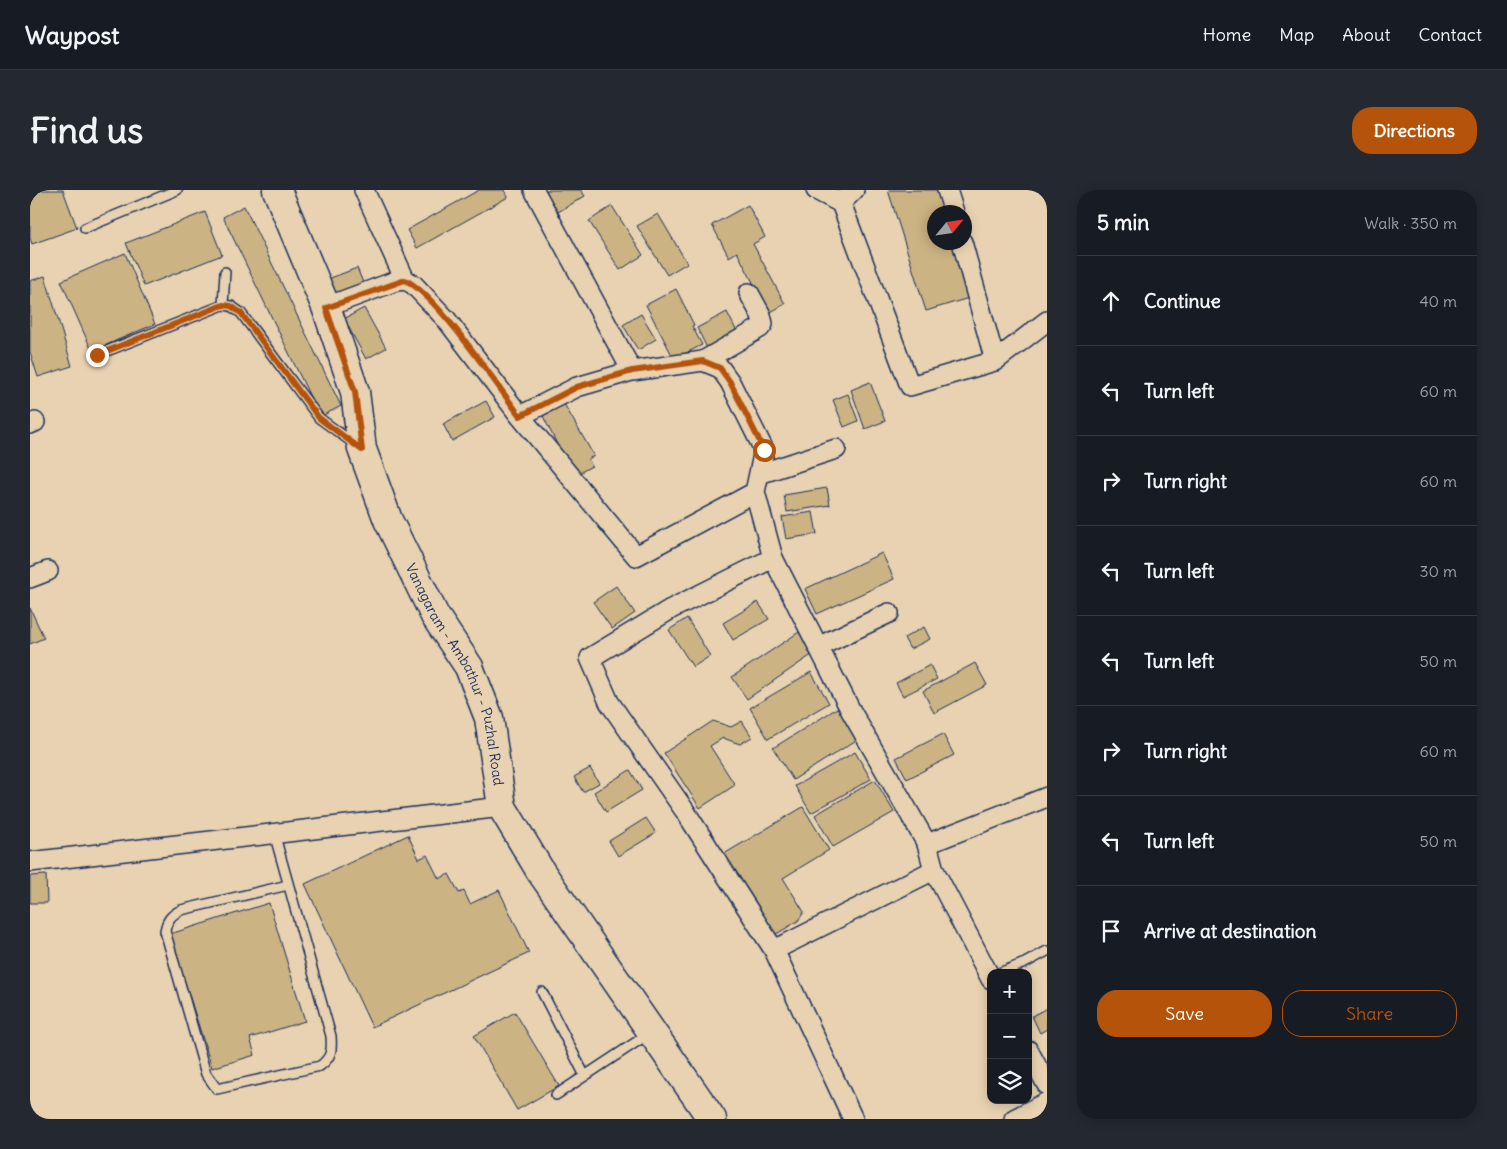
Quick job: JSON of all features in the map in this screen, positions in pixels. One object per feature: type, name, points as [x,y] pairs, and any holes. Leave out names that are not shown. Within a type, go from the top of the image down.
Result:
[{"type":"main road","name":"Vanagaram - Ambathur - Puzhal Road","points":[[277,190],[326,308],[355,392],[362,450],[388,520],[435,616],[469,667],[489,718],[502,807],[541,872],[712,1119]]},
{"type":"street","points":[[364,190],[405,280],[414,284],[446,319],[520,416],[636,556],[755,492]]},
{"type":"street","points":[[534,190],[632,371]]},
{"type":"street","points":[[816,190],[848,197],[910,386],[995,361],[1047,321]]},
{"type":"street","points":[[947,190],[952,205]]},
{"type":"street","points":[[964,250],[995,361]]},
{"type":"street","points":[[326,308],[405,280]]},
{"type":"street","points":[[520,416],[577,387],[632,371],[703,361],[756,331],[763,324],[761,315],[749,292]]},
{"type":"street","points":[[703,361],[720,368],[730,382],[764,450],[755,492],[773,558],[851,711],[927,844],[934,870],[988,969]]},
{"type":"street","points":[[759,474],[836,449]]},
{"type":"street","points":[[773,558],[671,609],[590,658],[609,702],[685,811],[774,950],[853,1119]]},
{"type":"street","points":[[30,578],[48,570]]},
{"type":"street","points":[[818,647],[889,613]]},
{"type":"street","points":[[927,844],[1047,797]]},
{"type":"street","points":[[30,862],[502,807]]},
{"type":"street","points":[[774,950],[934,870]]},
{"type":"street","points":[[1032,1058],[1047,1086]]},
{"type":"street","points":[[1022,1118],[1047,1102]]},
{"type":"lane","points":[[84,228],[177,190]]},
{"type":"lane","points":[[223,305],[225,272]]},
{"type":"lane","points":[[97,355],[223,305],[231,306],[241,313],[319,418],[362,450]]},
{"type":"lane","points":[[274,833],[331,1036],[332,1051],[328,1060],[320,1066],[217,1089],[206,1074],[165,931],[167,922],[172,914],[180,910],[288,885]]},
{"type":"lane","points":[[1009,969],[1047,951]]},
{"type":"lane","points":[[542,992],[585,1076]]},
{"type":"lane","points":[[556,1095],[653,1032]]},
{"type":"building","points":[[30,190],[63,190],[77,228],[32,244],[30,238]]},
{"type":"building","points":[[479,190],[504,190],[508,197],[417,248],[407,230]]},
{"type":"building","points":[[545,190],[581,190],[585,196],[558,212]]},
{"type":"building","points":[[888,190],[939,190],[944,205],[927,205],[927,250],[957,250],[972,297],[926,311]]},
{"type":"building","points":[[748,205],[765,237],[753,244],[785,304],[769,313],[737,252],[729,257],[712,225]]},
{"type":"building","points":[[244,206],[341,406],[320,417],[223,217]]},
{"type":"building","points":[[612,206],[643,255],[620,270],[589,221]]},
{"type":"building","points":[[205,212],[222,255],[144,286],[126,243]]},
{"type":"building","points":[[658,214],[687,263],[667,275],[637,226]]},
{"type":"building","points":[[125,253],[155,324],[92,351],[61,281]]},
{"type":"building","points":[[357,268],[366,290],[338,302],[328,279]]},
{"type":"building","points":[[45,276],[72,366],[38,377],[30,352],[30,281]]},
{"type":"building","points":[[676,289],[702,345],[674,359],[646,305]]},
{"type":"building","points":[[364,308],[386,348],[366,359],[344,319]]},
{"type":"building","points":[[727,312],[738,334],[708,350],[697,328]]},
{"type":"building","points":[[641,314],[656,339],[638,350],[623,325]]},
{"type":"building","points":[[870,382],[885,421],[865,429],[851,390]]},
{"type":"building","points":[[848,394],[858,421],[844,427],[833,400]]},
{"type":"building","points":[[486,401],[495,417],[452,441],[443,424]]},
{"type":"building","points":[[564,404],[594,456],[588,459],[592,466],[579,473],[575,466],[570,470],[543,416]]},
{"type":"building","points":[[827,488],[830,505],[787,512],[784,495]]},
{"type":"building","points":[[813,512],[817,534],[786,539],[782,517]]},
{"type":"building","points":[[882,553],[894,579],[817,614],[805,589]]},
{"type":"building","points":[[616,586],[635,613],[612,629],[593,602]]},
{"type":"building","points":[[758,602],[769,619],[733,640],[723,623]]},
{"type":"building","points":[[30,608],[44,638],[30,644]]},
{"type":"building","points":[[687,618],[710,656],[693,667],[669,630]]},
{"type":"building","points":[[924,627],[930,639],[910,649],[904,638]]},
{"type":"building","points":[[799,632],[813,654],[747,699],[732,677]]},
{"type":"building","points":[[975,663],[987,685],[934,713],[923,691]]},
{"type":"building","points":[[930,665],[937,679],[903,696],[896,683]]},
{"type":"building","points":[[811,672],[829,703],[768,739],[750,708]]},
{"type":"building","points":[[839,707],[858,739],[793,780],[773,748]]},
{"type":"building","points":[[713,721],[731,727],[742,721],[752,737],[740,744],[723,738],[710,746],[735,785],[700,808],[664,753]]},
{"type":"building","points":[[943,734],[954,755],[907,779],[896,758]]},
{"type":"building","points":[[855,752],[871,779],[811,813],[795,786]]},
{"type":"building","points":[[590,768],[599,783],[583,792],[574,777]]},
{"type":"building","points":[[630,770],[642,790],[606,812],[594,792]]},
{"type":"building","points":[[875,780],[894,812],[833,847],[815,815]]},
{"type":"building","points":[[803,807],[829,850],[783,878],[804,912],[798,921],[768,939],[719,857]]},
{"type":"building","points":[[646,818],[656,833],[618,856],[609,841]]},
{"type":"building","points":[[408,835],[419,859],[427,855],[439,879],[449,874],[459,893],[464,891],[470,904],[499,890],[529,953],[372,1027],[305,884]]},
{"type":"building","points":[[46,875],[47,903],[30,903],[30,876]]},
{"type":"building","points":[[269,903],[305,1021],[250,1038],[255,1055],[212,1068],[170,934]]},
{"type":"building","points":[[1047,1008],[1047,1029],[1040,1033],[1032,1016]]},
{"type":"building","points":[[515,1012],[559,1086],[517,1110],[474,1036]]},
{"type":"route","points":[[97,355],[223,305],[231,306],[241,313],[319,418],[362,450],[355,392],[326,308],[396,281],[405,280],[414,284],[446,319],[520,416],[577,387],[632,371],[703,361],[720,368],[730,382],[764,450]]}]
